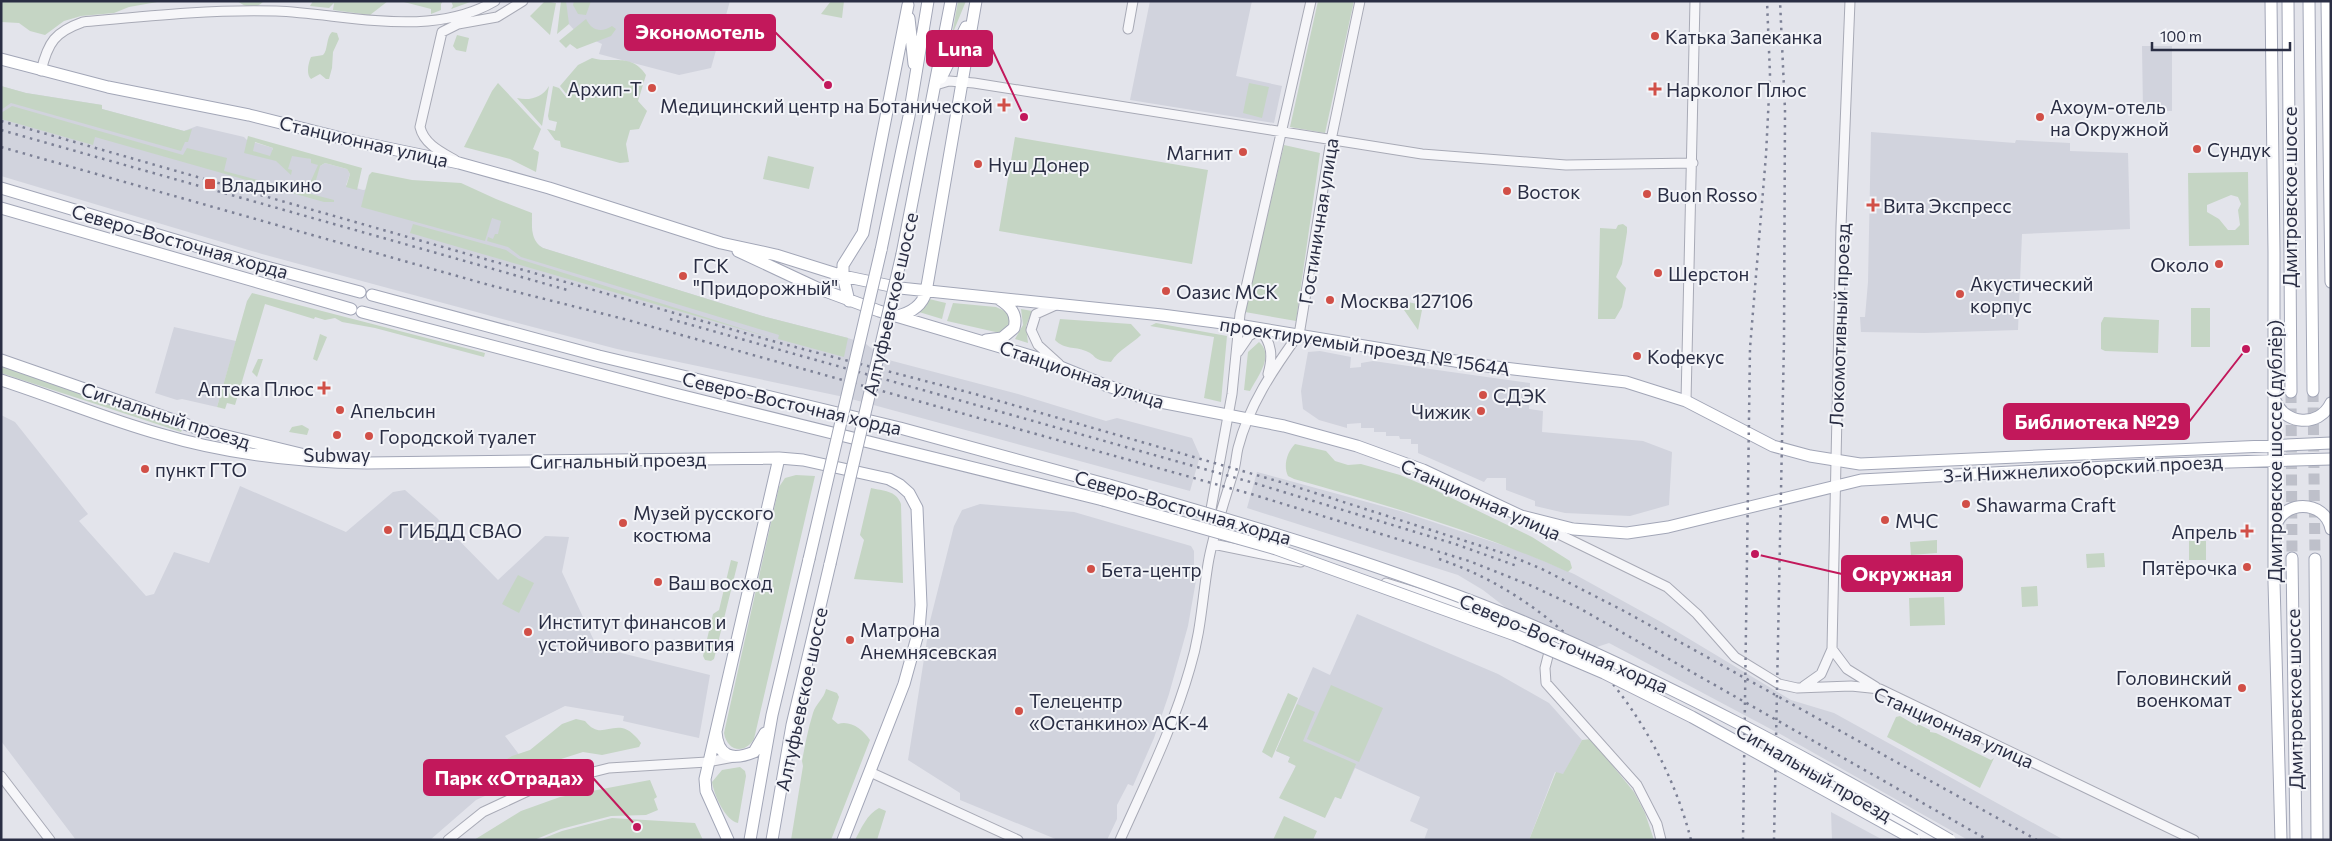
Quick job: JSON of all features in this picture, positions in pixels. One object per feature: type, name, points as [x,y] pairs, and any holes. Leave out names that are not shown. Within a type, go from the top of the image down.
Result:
[{"type":"main road","points":[[896,68],[927,1]]},
{"type":"main road","name":"Алтуфьевское шоссе","points":[[750,840],[772,715],[881,250],[914,88],[927,1]]},
{"type":"main road","name":"Алтуфьевское шоссе","points":[[772,840],[792,725],[902,254],[951,1]]},
{"type":"main road","name":"Дмитровское шоссе (дублёр)","points":[[2271,1],[2274,396],[2273,536],[2280,836]]},
{"type":"main road","name":"Дмитровское шоссе","points":[[2288,1],[2290,392]]},
{"type":"main road","name":"Дмитровское шоссе","points":[[2309,1],[2313,391]]},
{"type":"main road","points":[[2327,1],[2331,282]]},
{"type":"main road","points":[[933,101],[976,2]]},
{"type":"main road","points":[[897,316],[913,310],[921,302],[926,292],[976,2]]},
{"type":"main road","points":[[908,3],[914,88]]},
{"type":"main road","points":[[850,301],[843,276],[843,265],[855,249],[865,228],[908,3]]},
{"type":"main road","name":"Станционная улица","points":[[1,59],[108,87],[249,115],[349,140],[459,162],[549,188],[721,243],[776,255],[843,276],[926,292],[1066,304]]},
{"type":"main road","name":"Северо-Восточная хорда","points":[[1,188],[360,292]]},
{"type":"main road","name":"Северо-Восточная хорда","points":[[1,208],[351,309]]},
{"type":"main road","name":"Станционная улица","points":[[721,243],[817,288],[850,301],[1062,367],[1105,385],[1150,400],[1317,434],[1378,453],[1423,470],[1521,516]]},
{"type":"main road","name":"Северо-Восточная хорда","points":[[372,295],[616,361],[900,428],[1109,485],[1278,534],[1521,621],[1610,659],[1698,702],[1853,784],[1950,840]]},
{"type":"main road","points":[[976,340],[1002,338],[1014,328],[1015,318],[1013,311],[998,299]]},
{"type":"main road","name":"проектируемый проезд № 1564А","points":[[1066,304],[1260,328],[1479,365],[1626,382],[1686,401],[1773,446],[1837,461]]},
{"type":"main road","name":"Северо-Восточная хорда","points":[[362,312],[675,394],[1103,500],[1276,549],[1515,635],[1604,673],[1692,717],[1915,840]]},
{"type":"main road","points":[[1,355],[29,370]]},
{"type":"main road","name":"Сигнальный проезд","points":[[1,360],[202,430],[332,462]]},
{"type":"main road","name":"Сигнальный проезд","points":[[1,380],[178,439],[275,458],[332,462],[779,458],[803,460],[889,479],[909,493],[917,508],[921,605],[916,648],[870,772]]},
{"type":"main road","points":[[2274,396],[2281,410],[2290,417],[2300,420],[2310,420],[2320,416],[2331,403]]},
{"type":"main road","name":"3-й Нижнелихоборский проезд","points":[[1837,461],[1860,464],[2049,454],[2331,443]]},
{"type":"main road","points":[[728,840],[706,791],[704,779],[779,458]]},
{"type":"main road","name":"3-й Нижнелихоборский проезд","points":[[1521,516],[1573,529],[1600,532],[1634,532],[1668,528],[1836,484],[1860,480],[2273,460],[2331,460]]},
{"type":"main road","points":[[2273,536],[2275,526],[2280,517],[2288,510],[2298,506],[2308,506],[2318,510],[2329,521],[2331,529]]},
{"type":"main road","name":"Дмитровское шоссе","points":[[2292,558],[2296,840]]},
{"type":"main road","name":"Дмитровское шоссе","points":[[2314,559],[2317,840]]},
{"type":"main road","points":[[716,728],[719,747],[730,756],[736,757],[754,752],[761,743],[772,715]]},
{"type":"main road","points":[[843,840],[870,772]]},
{"type":"street","points":[[459,162],[425,139],[421,132],[420,122],[442,32],[454,24],[503,15],[523,1]]},
{"type":"street","points":[[1128,29],[1133,1]]},
{"type":"street","name":"Гостиничная улица","points":[[1213,544],[1214,522],[1211,509],[1228,415],[1238,325],[1311,1]]},
{"type":"street","name":"Гостиничная улица","points":[[1120,840],[1176,710],[1190,668],[1202,621],[1208,565],[1236,464],[1238,448],[1248,419],[1266,380],[1298,335],[1330,140],[1360,1]]},
{"type":"street","points":[[1686,401],[1693,163],[1695,1]]},
{"type":"street","name":"Локомотивный проезд","points":[[1802,687],[1821,674],[1832,649],[1841,226],[1850,1]]},
{"type":"street","points":[[495,2],[493,10],[499,15],[503,15]]},
{"type":"street","points":[[41,70],[47,48],[56,37],[68,27],[83,22],[237,11],[276,11],[410,22],[463,17],[495,2]]},
{"type":"street","points":[[424,21],[435,25],[440,40]]},
{"type":"street","points":[[939,84],[961,82],[1422,154],[1547,165],[1693,163]]},
{"type":"street","points":[[1062,367],[1038,345],[1033,336],[1031,324],[1040,310],[1066,304]]},
{"type":"street","points":[[1236,356],[1249,336],[1260,328],[1269,341],[1271,351],[1266,380]]},
{"type":"street","name":"Станционная улица","points":[[1521,516],[1667,587],[1697,614],[1720,641],[1741,661],[1779,684],[1802,687],[1851,686],[1880,689],[2194,840]]},
{"type":"street","name":"Сигнальный проезд","points":[[1213,544],[1362,576],[1430,597],[1551,643],[1649,685],[1769,741],[1808,764],[1829,780],[1932,840]]},
{"type":"street","points":[[1551,643],[1545,668],[1546,683],[1637,785],[1657,824],[1661,840]]},
{"type":"street","points":[[1832,649],[1847,669],[1880,689]]},
{"type":"street","points":[[448,840],[483,812],[541,785],[609,768],[707,762],[736,757]]},
{"type":"street","points":[[870,772],[1018,840]]},
{"type":"street","points":[[1,776],[50,840]]},
{"type":"shaded area","points":[[562,1],[730,1],[711,68],[679,75],[599,54],[602,44],[576,32],[567,22]]},
{"type":"shaded area","points":[[1150,1],[1252,1],[1236,76],[1282,86],[1274,123],[1130,100]]},
{"type":"shaded area","points":[[2142,46],[2172,46],[2172,111],[2143,111]]},
{"type":"shaded area","points":[[1,86],[26,93],[102,105],[102,109],[184,131],[197,126],[244,137],[247,140],[273,148],[272,150],[312,159],[320,166],[325,163],[347,169],[350,174],[346,185],[363,190],[376,188],[532,218],[532,232],[535,243],[543,248],[766,317],[848,338],[866,344],[885,359],[1018,394],[1106,421],[1117,418],[1192,438],[1200,456],[1190,491],[844,397],[617,349],[495,317],[262,254],[1,176]]},
{"type":"shaded area","points":[[1871,132],[2015,143],[2016,140],[2070,143],[2070,151],[2128,153],[2130,229],[2022,234],[2018,330],[1924,333],[1861,332],[1860,317],[1865,317],[1868,282]]},
{"type":"shaded area","points":[[174,327],[236,341],[217,407],[182,399],[177,400],[155,393]]},
{"type":"shaded area","points":[[1320,351],[1351,357],[1350,368],[1361,367],[1361,363],[1373,361],[1530,383],[1529,409],[1543,411],[1542,432],[1643,441],[1672,452],[1669,505],[1630,516],[1565,513],[1535,506],[1535,501],[1506,490],[1506,478],[1487,478],[1484,482],[1418,453],[1418,444],[1411,444],[1411,439],[1400,439],[1399,436],[1386,436],[1386,432],[1374,432],[1374,428],[1361,428],[1361,423],[1347,424],[1347,428],[1319,420],[1303,409],[1301,391],[1308,352]]},
{"type":"shaded area","points":[[1,415],[15,422],[88,514],[79,521],[146,596],[154,594],[174,552],[209,563],[240,486],[346,532],[393,492],[405,490],[437,518],[498,580],[545,536],[569,537],[562,572],[597,647],[710,675],[699,738],[623,721],[624,716],[565,706],[505,736],[534,774],[476,800],[430,840],[76,840],[1,741]]},
{"type":"shaded area","points":[[1257,472],[1400,511],[1523,552],[1574,574],[1661,622],[1791,700],[1834,713],[2064,840],[1968,840],[1782,735],[1609,643],[1594,648],[1514,614],[1483,590],[1458,575],[1247,508]]},
{"type":"shaded area","points":[[980,504],[1074,512],[1191,546],[1194,551],[1194,566],[1198,569],[1188,626],[1169,694],[1154,738],[1133,786],[1128,784],[1117,805],[1117,819],[1107,840],[1058,840],[960,800],[960,793],[908,760],[930,621],[954,526],[962,510]]},
{"type":"shaded area","points":[[1357,614],[1498,674],[1549,703],[1582,740],[1563,775],[1555,772],[1529,840],[1424,840],[1428,829],[1410,821],[1420,797],[1355,768],[1341,799],[1291,777],[1296,765],[1288,762],[1290,757],[1276,751],[1313,667],[1330,675]]},
{"type":"shaded area","points":[[1831,812],[1883,840],[1832,840]]},
{"type":"green space","points":[[1,1],[163,1],[129,7],[114,13],[81,16],[64,21],[45,35],[30,31],[19,23],[1,22]]},
{"type":"green space","points":[[237,1],[264,1],[257,6],[251,7]]},
{"type":"green space","points":[[313,1],[388,1],[370,15],[333,10],[334,3],[329,8],[310,6]]},
{"type":"green space","points":[[400,1],[443,1],[441,10],[431,14],[431,9]]},
{"type":"green space","points":[[451,1],[473,1],[451,9],[453,6]]},
{"type":"green space","points":[[545,1],[556,3],[550,35],[530,16]]},
{"type":"green space","points":[[561,1],[566,1],[569,24],[557,34]]},
{"type":"green space","points":[[574,1],[591,1],[586,15],[578,14],[573,5]]},
{"type":"green space","points":[[831,1],[844,1],[842,18],[821,14]]},
{"type":"green space","points":[[958,1],[966,1],[952,35]]},
{"type":"green space","points":[[1318,1],[1354,1],[1325,133],[1290,127]]},
{"type":"green space","points":[[586,19],[597,30],[604,30],[612,26],[616,29],[611,36],[577,49],[570,44],[566,48],[559,41]]},
{"type":"green space","points":[[332,32],[337,33],[339,39],[333,52],[329,79],[320,74],[311,79],[308,69],[311,57],[325,53]]},
{"type":"green space","points":[[457,35],[469,38],[466,52],[456,50],[453,46]]},
{"type":"green space","points":[[592,58],[634,63],[646,75],[638,101],[647,111],[639,129],[630,130],[626,144],[629,162],[620,163],[561,147],[560,141],[555,140],[547,129],[555,131],[557,122],[549,120],[548,116],[553,86],[559,88],[567,98],[568,96],[560,86],[578,65]]},
{"type":"green space","points":[[498,83],[541,129],[533,149],[539,152],[536,172],[510,159],[464,147],[492,91]]},
{"type":"green space","points":[[1249,83],[1269,87],[1262,118],[1243,113]]},
{"type":"green space","points":[[1,86],[26,93],[102,105],[102,109],[184,131],[192,129],[188,142],[185,142],[181,151],[11,103],[1,110]]},
{"type":"green space","points":[[549,86],[542,126],[517,98],[535,98]]},
{"type":"green space","points":[[12,106],[183,155],[187,148],[227,158],[224,171],[334,200],[334,202],[324,202],[95,137],[93,145],[1,119],[1,113]]},
{"type":"green space","points":[[248,136],[362,168],[357,190],[346,187],[350,174],[347,169],[325,163],[320,166],[314,187],[317,193],[314,192],[310,183],[318,165],[311,163],[311,159],[292,156],[288,169],[292,170],[291,175],[276,161],[244,153]],"holes":[[[255,142],[273,148],[270,156],[253,151]]]},
{"type":"green space","points":[[1015,137],[1208,170],[1192,264],[999,231]]},
{"type":"green space","points":[[1284,145],[1320,153],[1296,321],[1245,312]]},
{"type":"green space","points":[[768,156],[814,167],[809,189],[763,179]]},
{"type":"green space","points":[[372,172],[412,180],[461,183],[532,213],[534,237],[543,248],[766,317],[848,338],[844,357],[778,339],[779,335],[521,257],[508,247],[487,241],[488,237],[493,239],[495,234],[498,234],[501,221],[492,218],[485,241],[361,207],[369,175]]},
{"type":"green space","points":[[2248,172],[2249,245],[2189,246],[2188,173]],"holes":[[[2231,195],[2238,197],[2241,204],[2238,210],[2240,225],[2235,230],[2228,230],[2219,219],[2207,212],[2207,205]]]},
{"type":"green space","points":[[413,224],[506,250],[519,259],[775,339],[410,233]]},
{"type":"green space","points":[[1623,224],[1627,227],[1627,232],[1622,264],[1616,277],[1626,288],[1622,307],[1615,319],[1598,319],[1600,228],[1616,229],[1618,225]]},
{"type":"green space","points":[[252,293],[485,353],[484,357],[375,328],[342,322],[335,318],[325,320],[315,317],[314,319],[265,304],[235,405],[227,403],[225,409],[217,407],[247,301]]},
{"type":"green space","points":[[929,299],[946,303],[942,319],[919,312],[927,305]]},
{"type":"green space","points":[[1397,300],[1423,305],[1418,330]]},
{"type":"green space","points":[[953,303],[996,307],[1009,313],[1010,325],[1000,333],[947,321]]},
{"type":"green space","points":[[2191,308],[2210,308],[2210,347],[2191,347]]},
{"type":"green space","points":[[1021,309],[1032,311],[1026,326],[1028,343],[1015,339],[1023,325]]},
{"type":"green space","points":[[2104,317],[2159,320],[2158,353],[2105,351],[2101,349],[2101,323]]},
{"type":"green space","points":[[1060,319],[1131,324],[1141,335],[1111,362],[1105,361],[1097,359],[1086,351],[1066,347],[1055,340]]},
{"type":"green space","points":[[1156,323],[1227,336],[1221,402],[1204,398],[1214,337],[1150,326]]},
{"type":"green space","points":[[320,334],[327,337],[317,361],[313,359]]},
{"type":"green space","points":[[1259,342],[1265,354],[1263,367],[1250,391],[1244,390],[1248,352]]},
{"type":"green space","points":[[258,359],[263,359],[257,377],[252,372]]},
{"type":"green space","points":[[1,366],[182,430],[181,432],[1,373]]},
{"type":"green space","points":[[302,425],[309,429],[307,435],[289,432],[292,427]]},
{"type":"green space","points":[[1295,444],[1326,451],[1335,461],[1348,465],[1361,464],[1400,475],[1433,489],[1532,537],[1570,561],[1572,568],[1568,572],[1467,532],[1398,509],[1294,479],[1288,476],[1286,464],[1288,455]]},
{"type":"green space","points":[[796,475],[815,476],[754,739],[746,747],[736,749],[729,744],[724,733],[779,487],[785,478]]},
{"type":"green space","points":[[871,488],[896,496],[901,504],[903,583],[854,579],[864,540],[860,535]]},
{"type":"green space","points":[[1937,540],[1937,553],[1911,555],[1910,542]]},
{"type":"green space","points":[[2189,541],[2206,541],[2206,560],[2189,560]]},
{"type":"green space","points":[[2104,553],[2105,567],[2087,568],[2086,554]]},
{"type":"green space","points":[[731,560],[738,562],[714,659],[711,661],[705,660],[703,656],[713,614],[719,610]]},
{"type":"green space","points":[[518,575],[534,583],[519,613],[502,604]]},
{"type":"green space","points":[[2037,586],[2038,606],[2022,607],[2021,587]]},
{"type":"green space","points":[[1944,597],[1945,625],[1910,626],[1909,598]]},
{"type":"green space","points":[[1331,685],[1383,708],[1359,762],[1307,739]]},
{"type":"green space","points":[[826,689],[837,693],[839,697],[832,719],[838,724],[847,723],[856,727],[870,740],[831,840],[791,840],[808,731],[814,710],[824,696]]},
{"type":"green space","points":[[1288,693],[1298,698],[1272,758],[1262,752]]},
{"type":"green space","points":[[1297,704],[1315,712],[1303,741],[1356,764],[1341,799],[1335,797],[1325,818],[1279,798],[1296,766],[1288,762],[1290,757],[1276,751]]},
{"type":"green space","points":[[1900,716],[1917,726],[1918,724],[1930,730],[1930,732],[1936,733],[1991,760],[1994,758],[1980,788],[1887,737],[1896,717]]},
{"type":"green space","points":[[576,719],[585,721],[594,729],[625,729],[633,734],[641,743],[639,747],[602,755],[583,752],[536,767],[519,778],[495,778],[492,768],[512,756],[530,750],[562,724]]},
{"type":"green space","points":[[1591,739],[1634,792],[1645,813],[1654,840],[1529,840],[1556,772],[1563,774],[1582,740]]},
{"type":"green space","points":[[740,767],[745,771],[746,776],[738,823],[733,821],[725,812],[718,800],[712,782],[722,770]]},
{"type":"green space","points":[[650,780],[657,797],[654,799],[658,810],[646,815],[611,816],[561,829],[534,840],[474,840],[521,811],[560,797]]},
{"type":"green space","points":[[879,808],[886,811],[877,840],[855,840],[868,818]]},
{"type":"green space","points":[[1284,816],[1317,831],[1313,840],[1273,840]]},
{"type":"green space","points":[[612,818],[695,823],[703,840],[539,840],[562,831]]},
{"type":"tunnel","points":[[2313,391],[2315,559]]},
{"type":"tunnel","points":[[2291,392],[2292,558]]},
{"type":"railway","points":[[1743,840],[1750,348],[1766,155],[1770,75],[1767,1]]},
{"type":"railway","points":[[1774,840],[1784,341],[1785,110],[1780,1]]},
{"type":"railway","points":[[1,121],[776,342],[975,394],[1284,483],[1506,554],[1542,569],[1624,611],[2037,840]]},
{"type":"railway","points":[[1,130],[571,291]]},
{"type":"railway","points":[[1,147],[489,285],[624,319],[1251,494],[1469,561],[1532,586],[1579,608],[1988,840]]},
{"type":"railway","points":[[670,319],[1254,483],[1455,544],[1517,566]]},
{"type":"railway","points":[[1439,559],[1484,578],[1527,603],[1565,633],[1600,668],[1630,707],[1656,749],[1676,794],[1691,840]]},
{"type":"place","name":"Катька Запеканка","points":[[1655,36]]},
{"type":"place","name":"Экономотель","points":[[828,85]]},
{"type":"place","name":"Архип-Т","points":[[652,88]]},
{"type":"place","name":"Нарколог Плюс","points":[[1655,89]]},
{"type":"place","name":"Медицинский центр на Ботанической","points":[[1004,105]]},
{"type":"place","name":"Luna","points":[[1024,117]]},
{"type":"place","name":"Ахоум-отель на Окружной","points":[[2040,117]]},
{"type":"place","name":"Сундук","points":[[2197,149]]},
{"type":"place","name":"Магнит","points":[[1243,152]]},
{"type":"place","name":"Нуш Донер","points":[[978,164]]},
{"type":"place","name":"Владыкино","points":[[210,184]]},
{"type":"place","name":"Восток","points":[[1507,191]]},
{"type":"place","name":"Buon Rosso","points":[[1647,194]]},
{"type":"place","name":"Вита Экспресс","points":[[1873,205]]},
{"type":"place","name":"Около","points":[[2219,264]]},
{"type":"place","name":"Шерстон","points":[[1658,273]]},
{"type":"place","name":"ГСК \"Придорожный\"","points":[[683,276]]},
{"type":"place","name":"Оазис МСК","points":[[1166,291]]},
{"type":"place","name":"Акустический корпус","points":[[1960,294]]},
{"type":"place","name":"Москва 127106","points":[[1330,300]]},
{"type":"place","name":"Библиотека №29","points":[[2246,349]]},
{"type":"place","name":"Кофекус","points":[[1637,356]]},
{"type":"place","name":"Аптека Плюс","points":[[324,388]]},
{"type":"place","name":"СДЭК","points":[[1483,395]]},
{"type":"place","name":"Апельсин","points":[[340,410]]},
{"type":"place","name":"Чижик","points":[[1481,411]]},
{"type":"place","name":"Subway","points":[[337,435]]},
{"type":"place","name":"Городской туалет","points":[[369,436]]},
{"type":"place","name":"пункт ГТО","points":[[145,469]]},
{"type":"place","name":"Shawarma Craft","points":[[1966,504]]},
{"type":"place","name":"МЧС","points":[[1885,520]]},
{"type":"place","name":"Музей русского костюма","points":[[623,523]]},
{"type":"place","name":"ГИБДД СВАО","points":[[388,530]]},
{"type":"place","name":"Апрель","points":[[2247,531]]},
{"type":"place","name":"Окружная","points":[[1755,554]]},
{"type":"place","name":"Пятёрочка","points":[[2247,567]]},
{"type":"place","name":"Бета-центр","points":[[1091,569]]},
{"type":"place","name":"Ваш восход","points":[[658,582]]},
{"type":"place","name":"Институт финансов и устойчивого развития","points":[[528,632]]},
{"type":"place","name":"Матрона Анемнясевская","points":[[850,640]]},
{"type":"place","name":"Головинский военкомат","points":[[2242,688]]},
{"type":"place","name":"Телецентр «Останкино» АСК-4","points":[[1019,711]]},
{"type":"place","name":"Парк «Отрада»","points":[[637,827]]}]
